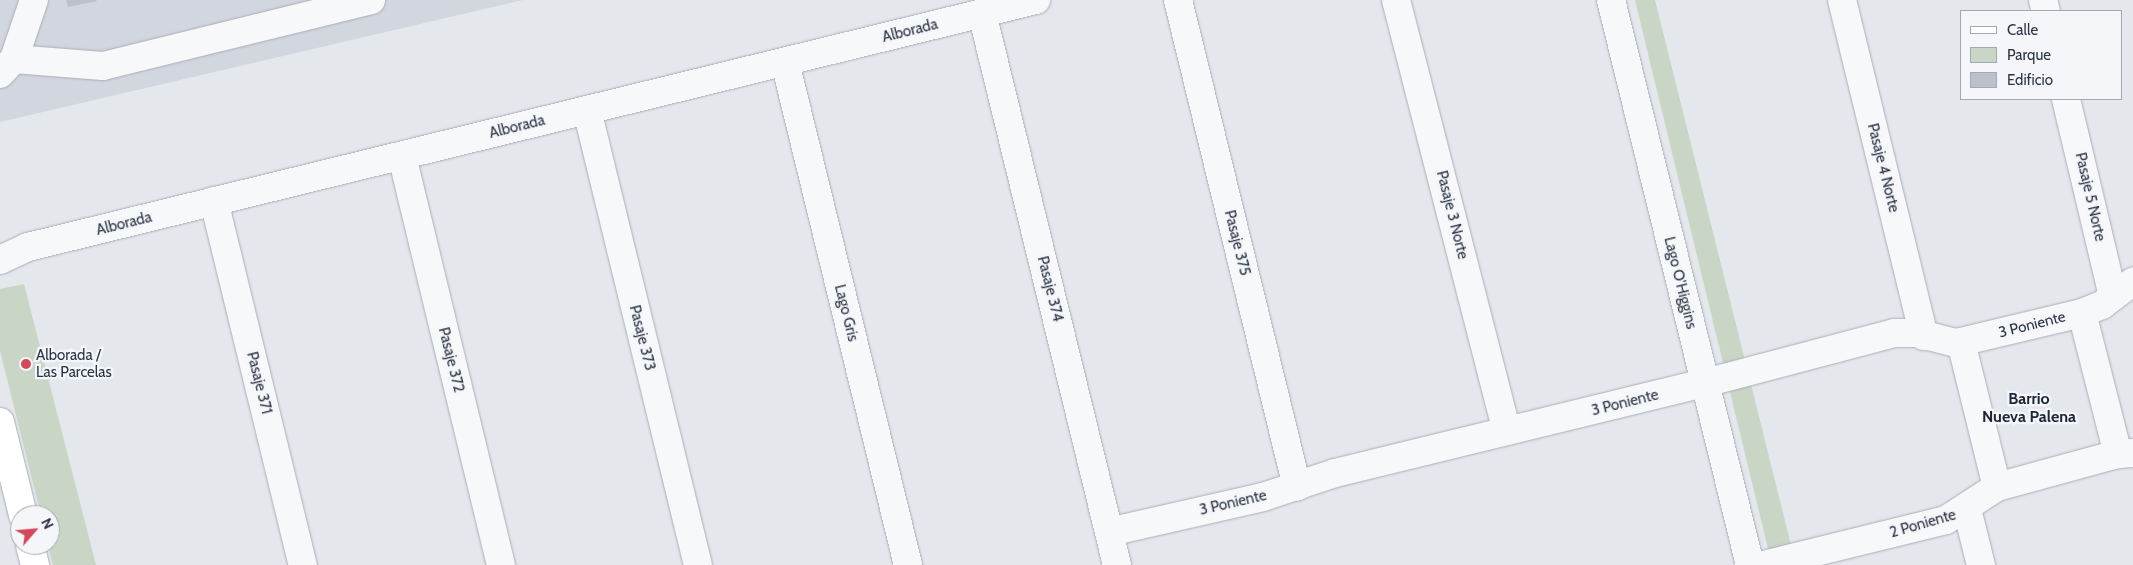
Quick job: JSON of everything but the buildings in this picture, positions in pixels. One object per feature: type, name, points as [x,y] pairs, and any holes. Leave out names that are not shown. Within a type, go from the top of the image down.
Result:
[{"type":"main road","points":[[0,422],[21,505]]},
{"type":"street","points":[[34,0],[7,67],[103,66],[371,0]]},
{"type":"street","name":"Alborada","points":[[0,260],[28,247],[1036,0]]},
{"type":"street","name":"Pasaje 375","points":[[1178,0],[1297,487]]},
{"type":"street","name":"Pasaje 3 Norte","points":[[1396,0],[1507,431]]},
{"type":"street","name":"Lago O'Higgins","points":[[1611,0],[1750,565]]},
{"type":"street","name":"Pasaje 4 Norte","points":[[1842,0],[1924,336]]},
{"type":"street","name":"Pasaje 374","points":[[982,13],[1117,565]]},
{"type":"street","name":"Lago Gris","points":[[784,62],[908,565]]},
{"type":"street","name":"Pasaje 5 Norte","points":[[2066,100],[2123,289]]},
{"type":"street","name":"Pasaje 373","points":[[587,110],[698,565]]},
{"type":"street","name":"Pasaje 372","points":[[402,156],[501,565]]},
{"type":"street","name":"Pasaje 371","points":[[214,201],[303,565]]},
{"type":"street","name":"3 Poniente","points":[[1109,532],[1297,487],[1335,473],[1705,383],[1894,333],[1924,336],[1945,343],[1962,342],[2082,313],[2123,289]]},
{"type":"street","points":[[2082,313],[2125,454]]},
{"type":"street","points":[[1962,342],[1997,487]]},
{"type":"street","name":"2 Poniente","points":[[1763,565],[1946,520],[1967,509],[1997,487],[2125,454]]},
{"type":"street","points":[[1967,509],[1981,565]]},
{"type":"shaded area","points":[[0,0],[523,0],[0,122]]},
{"type":"green space","points":[[1635,0],[1655,0],[1796,565],[1772,565]]},
{"type":"green space","points":[[24,284],[96,565],[53,565],[50,555],[60,555],[60,505],[38,505],[0,351],[0,289]]},
{"type":"place","name":"Alborada / Las Parcelas","points":[[26,364]]},
{"type":"district","name":"Barrio Nueva Palena","points":[[2029,408]]}]
